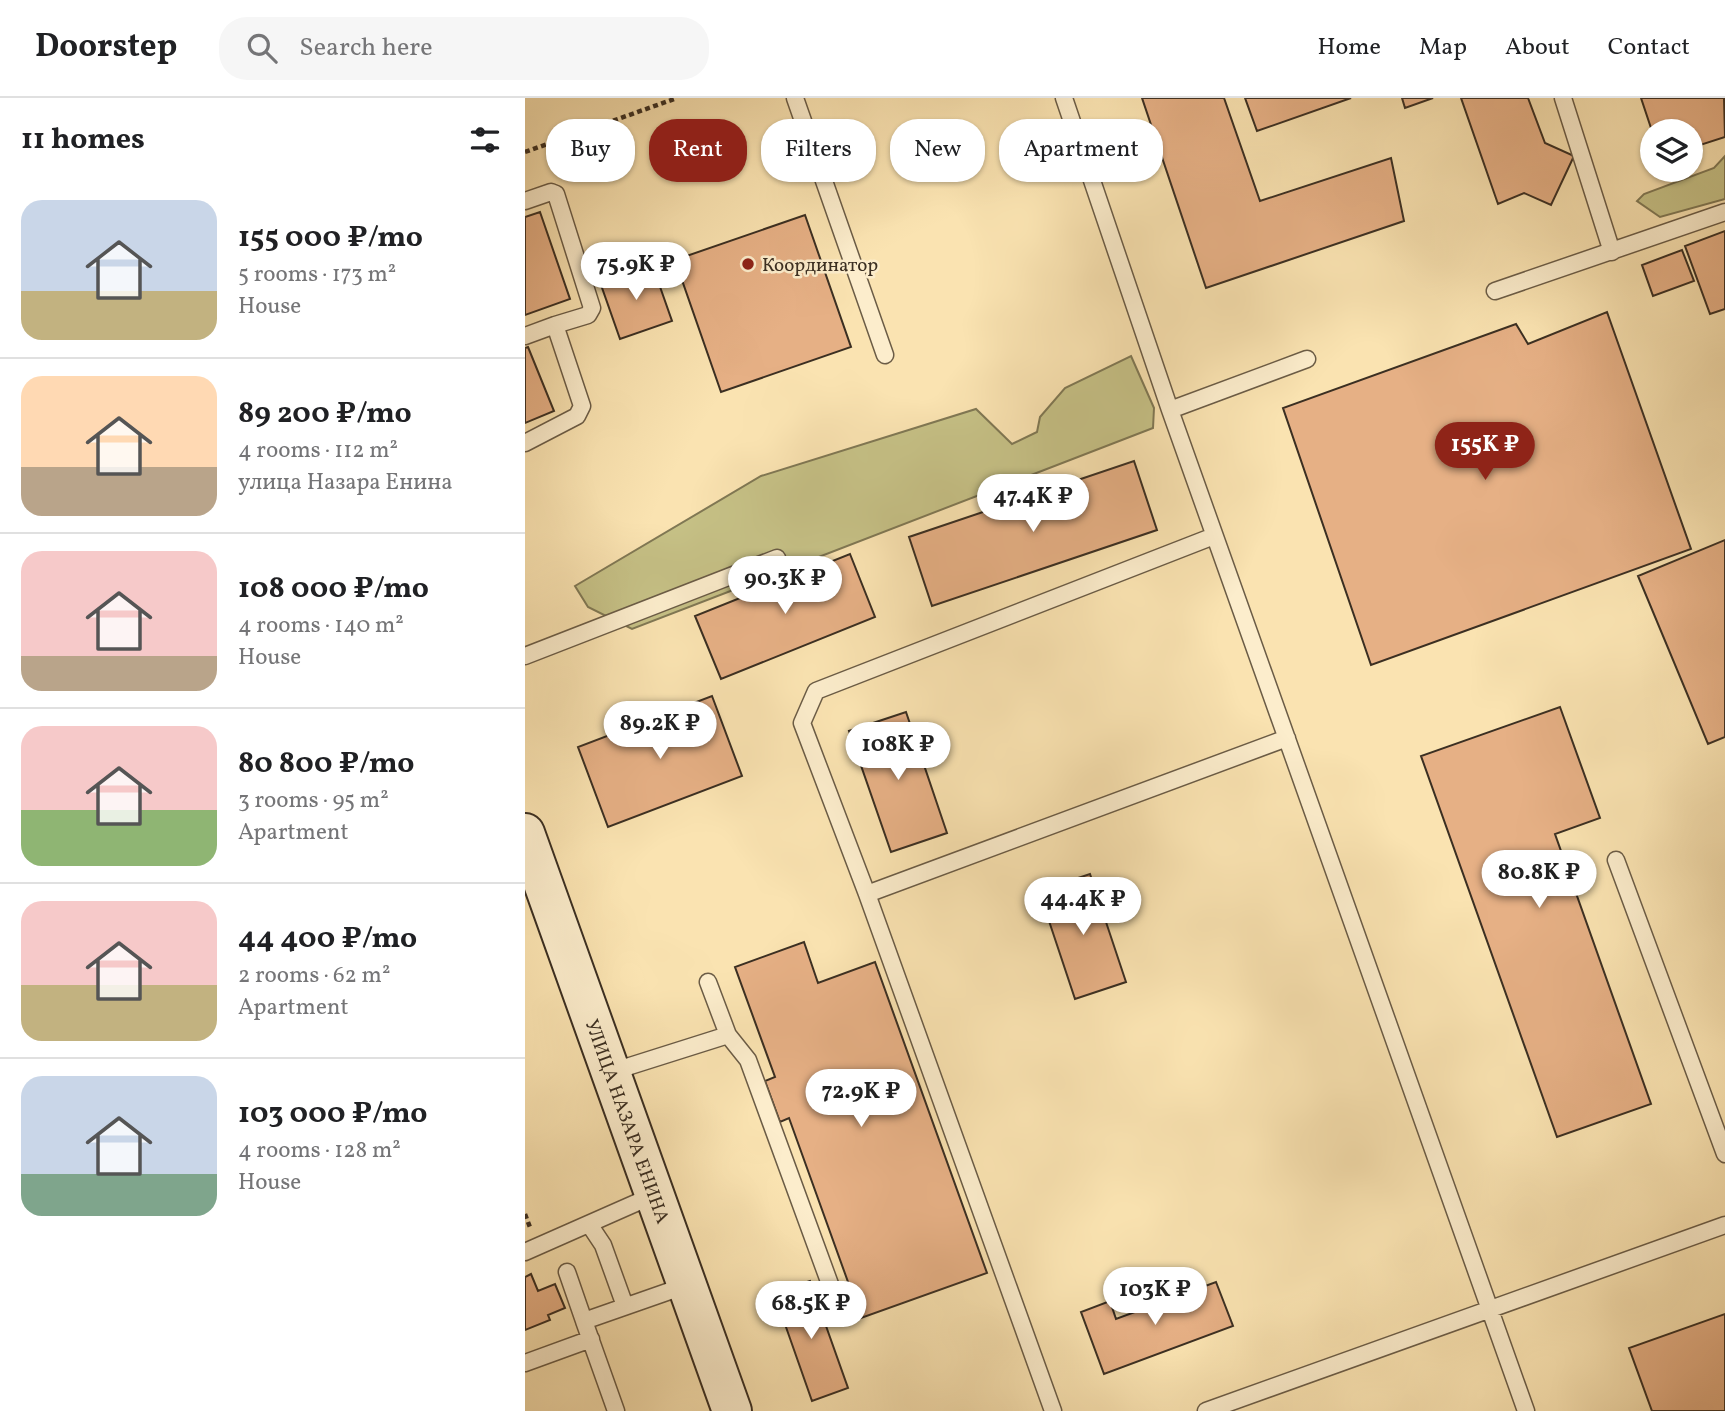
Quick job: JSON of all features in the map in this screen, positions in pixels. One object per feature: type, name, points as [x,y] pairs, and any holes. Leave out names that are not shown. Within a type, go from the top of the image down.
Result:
[{"type":"main road","name":"УЛИЦА НАЗАРА ЕНИНА","points":[[525,833],[732,1411]]},
{"type":"lane","points":[[795,98],[885,355]]},
{"type":"lane","points":[[1064,98],[1214,536],[1526,1411]]},
{"type":"lane","points":[[1563,98],[1612,252]]},
{"type":"lane","points":[[525,201],[551,192],[556,194],[592,308],[588,315],[525,336]]},
{"type":"lane","points":[[1495,291],[1725,212]]},
{"type":"lane","points":[[525,443],[577,416],[582,407],[555,325]]},
{"type":"lane","points":[[1170,410],[1307,359]]},
{"type":"lane","points":[[1053,1411],[867,894],[802,723],[816,691],[1214,536]]},
{"type":"lane","points":[[525,656],[778,558]]},
{"type":"lane","points":[[867,894],[1287,738]]},
{"type":"lane","points":[[1616,860],[1725,1154]]},
{"type":"lane","points":[[708,982],[729,1035],[748,1060],[842,1317]]},
{"type":"lane","points":[[611,1072],[729,1035]]},
{"type":"lane","points":[[525,1252],[655,1195]]},
{"type":"lane","points":[[589,1224],[603,1245],[625,1306]]},
{"type":"lane","points":[[1206,1411],[1725,1225]]},
{"type":"lane","points":[[567,1272],[616,1411]]},
{"type":"lane","points":[[584,1321],[687,1285]]},
{"type":"lane","points":[[525,1363],[591,1339]]},
{"type":"path","points":[[525,152],[677,98]]},
{"type":"shaded area","points":[[1725,156],[1725,199],[1660,217],[1637,201],[1644,194],[1676,182],[1703,182],[1703,172],[1714,168]]},
{"type":"shaded area","points":[[1131,356],[1154,408],[1153,428],[632,629],[588,607],[575,586],[761,476],[976,409],[1012,444],[1037,432],[1040,417],[1065,388]]},
{"type":"building","points":[[1142,98],[1224,98],[1260,201],[1391,158],[1404,221],[1206,288],[1163,160],[1163,119],[1149,119]]},
{"type":"building","points":[[1245,98],[1351,98],[1257,131]]},
{"type":"building","points":[[1402,98],[1433,98],[1405,108]]},
{"type":"building","points":[[1461,98],[1528,98],[1545,143],[1574,156],[1551,205],[1524,193],[1498,204]]},
{"type":"building","points":[[1641,98],[1724,98],[1725,137],[1703,144],[1703,119],[1648,119]]},
{"type":"building","points":[[540,212],[570,299],[525,315],[525,217]]},
{"type":"building","points":[[805,215],[851,347],[721,392],[675,260]]},
{"type":"building","points":[[1725,231],[1725,309],[1710,314],[1685,246]]},
{"type":"building","points":[[1682,250],[1694,281],[1653,296],[1642,265]]},
{"type":"building","points":[[652,264],[672,321],[620,339],[600,282]]},
{"type":"building","points":[[1607,312],[1691,549],[1371,665],[1283,408],[1516,324],[1528,344]]},
{"type":"building","points":[[528,347],[554,411],[525,423],[525,348]]},
{"type":"building","points":[[1134,461],[1157,530],[932,606],[909,537]]},
{"type":"building","points":[[1725,540],[1725,737],[1708,744],[1638,576]]},
{"type":"building","points":[[850,554],[875,617],[721,679],[695,616]]},
{"type":"building","points":[[712,696],[742,776],[608,827],[578,747]]},
{"type":"building","points":[[1560,707],[1600,818],[1555,834],[1651,1104],[1557,1137],[1421,756]]},
{"type":"building","points":[[906,712],[947,833],[891,852],[849,731]]},
{"type":"building","points":[[1090,874],[1126,982],[1075,999],[1039,891]]},
{"type":"building","points":[[804,942],[818,983],[875,962],[987,1273],[861,1318],[789,1118],[780,1122],[765,1081],[775,1077],[735,967]]},
{"type":"building","points":[[531,1274],[538,1291],[555,1284],[565,1308],[548,1315],[550,1320],[525,1330],[525,1277]]},
{"type":"building","points":[[810,1281],[848,1388],[812,1401],[774,1293]]},
{"type":"building","points":[[1216,1282],[1233,1326],[1104,1374],[1081,1312],[1110,1301],[1116,1319]]},
{"type":"building","points":[[1725,1314],[1725,1411],[1652,1411],[1629,1348]]},
{"type":"place","name":"Координатор","points":[[748,264]]}]
